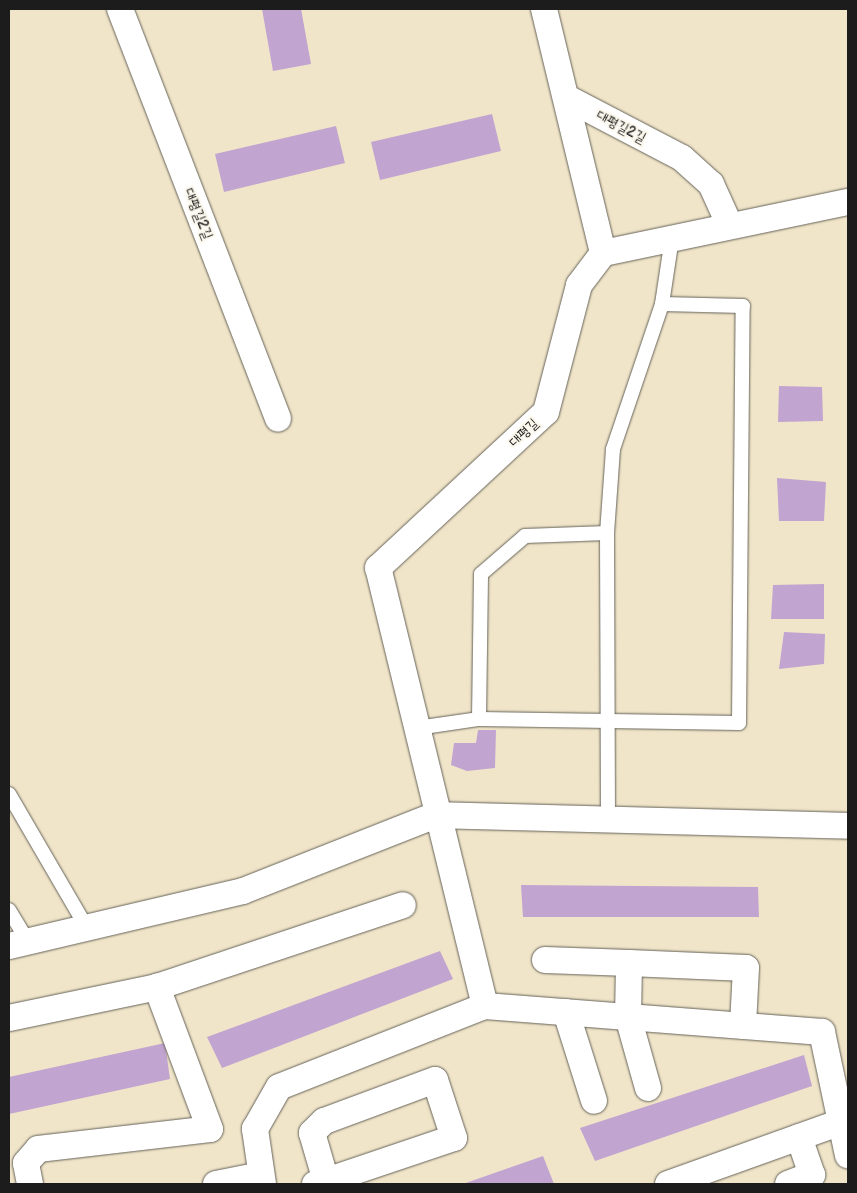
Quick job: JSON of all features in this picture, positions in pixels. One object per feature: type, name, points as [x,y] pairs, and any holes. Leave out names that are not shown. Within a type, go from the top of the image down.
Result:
[{"type":"street","name":"대평길2길","points":[[120,9],[278,419]]},
{"type":"street","points":[[544,9],[569,99],[603,253],[848,202]]},
{"type":"street","name":"대평길2길","points":[[569,99],[682,158],[711,184],[730,226]]},
{"type":"street","name":"대평길","points":[[485,1006],[436,815],[378,568],[546,412],[579,285],[603,253]]},
{"type":"street","points":[[18,944],[243,890],[436,815],[848,826]]},
{"type":"street","points":[[9,1018],[157,987],[403,905]]},
{"type":"street","points":[[545,960],[746,968],[743,1026]]},
{"type":"street","points":[[629,963],[628,1016],[648,1088]]},
{"type":"street","points":[[30,1184],[26,1163],[38,1149],[210,1129],[157,987]]},
{"type":"street","points":[[216,1184],[262,1180],[255,1130],[279,1087],[485,1006],[822,1032],[848,1155]]},
{"type":"street","points":[[566,1012],[594,1101]]},
{"type":"street","points":[[435,1080],[454,1138],[320,1182],[312,1133],[324,1120],[435,1080]]},
{"type":"street","points":[[668,1184],[841,1122]]},
{"type":"street","points":[[788,1184],[812,1176],[799,1137]]},
{"type":"lane","points":[[608,820],[607,533],[613,449],[662,304],[672,238]]},
{"type":"lane","points":[[417,728],[479,719],[607,723],[739,723],[743,306],[662,304]]},
{"type":"lane","points":[[479,719],[481,574],[525,536],[607,533]]},
{"type":"lane","points":[[9,794],[87,928]]},
{"type":"lane","points":[[9,910],[18,944]]},
{"type":"building","points":[[262,9],[301,9],[311,64],[273,71]]},
{"type":"building","points":[[492,114],[501,151],[380,180],[371,142]]},
{"type":"building","points":[[336,126],[345,163],[224,192],[215,154]]},
{"type":"building","points":[[779,386],[822,387],[823,421],[778,422]]},
{"type":"building","points":[[777,478],[826,482],[824,521],[779,521]]},
{"type":"building","points":[[824,584],[824,619],[771,619],[773,585]]},
{"type":"building","points":[[784,632],[825,634],[824,664],[779,669]]},
{"type":"building","points":[[478,730],[496,730],[495,768],[467,771],[451,765],[454,743],[476,743]]},
{"type":"building","points":[[521,885],[758,887],[759,917],[523,917]]},
{"type":"building","points":[[440,951],[453,979],[222,1068],[207,1037]]},
{"type":"building","points":[[165,1043],[170,1079],[9,1114],[9,1077]]},
{"type":"building","points":[[804,1055],[812,1086],[595,1161],[580,1128]]},
{"type":"building","points":[[543,1156],[554,1184],[463,1184]]}]
